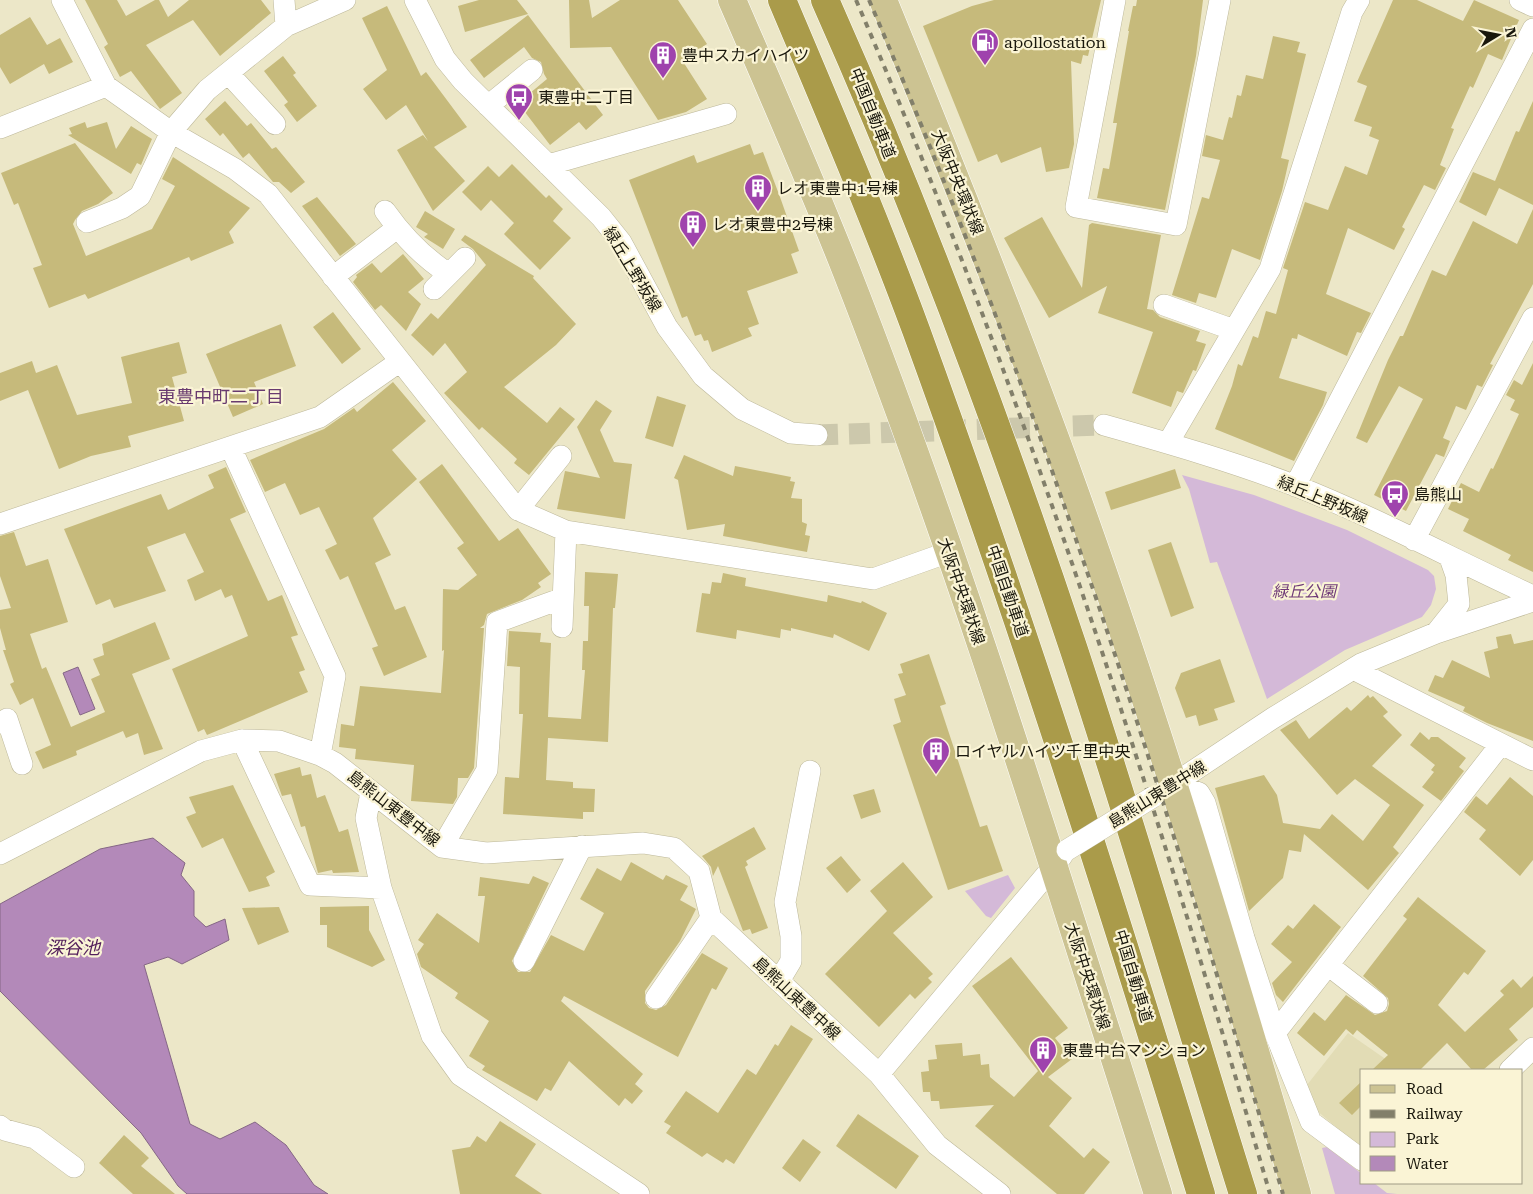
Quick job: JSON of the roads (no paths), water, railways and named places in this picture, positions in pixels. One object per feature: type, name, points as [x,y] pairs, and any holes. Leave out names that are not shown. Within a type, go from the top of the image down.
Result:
[{"type":"highway","name":"中国自動車道","points":[[782,0],[915,327],[1005,580],[1124,941],[1200,1194]]},
{"type":"highway","name":"中国自動車道","points":[[825,0],[932,258],[1043,560],[1106,750],[1242,1194]]},
{"type":"main road","name":"大阪中央環状線","points":[[732,0],[847,272],[1060,858],[1158,1194]]},
{"type":"main road","name":"大阪中央環状線","points":[[883,0],[942,143],[1022,348],[1098,558],[1163,791],[1297,1194]]},
{"type":"street","points":[[62,0],[106,86],[172,132],[235,169],[268,194],[518,510],[566,532],[873,579],[949,552]]},
{"type":"street","points":[[284,0],[286,26]]},
{"type":"street","points":[[87,222],[122,208],[140,196],[172,132],[207,90],[286,26],[345,0]]},
{"type":"street","name":"緑丘上野坂線","points":[[415,0],[445,59],[463,81],[601,218],[621,242],[667,327],[703,376],[742,409],[791,433],[816,435]]},
{"type":"street","points":[[1116,0],[1076,207],[1176,225],[1220,0]]},
{"type":"street","points":[[1168,443],[1270,269],[1352,12],[1359,0]]},
{"type":"street","points":[[1520,0],[1533,6]]},
{"type":"street","points":[[1295,486],[1533,28]]},
{"type":"street","points":[[488,106],[532,70]]},
{"type":"street","points":[[228,73],[275,124]]},
{"type":"street","points":[[0,128],[106,86]]},
{"type":"street","points":[[548,165],[726,114]]},
{"type":"street","points":[[333,277],[391,219],[434,264],[449,274]]},
{"type":"street","points":[[434,289],[465,258]]},
{"type":"street","points":[[1164,305],[1234,330]]},
{"type":"street","points":[[1414,540],[1533,318]]},
{"type":"street","points":[[0,524],[320,417],[399,362]]},
{"type":"street","name":"緑丘上野坂線","points":[[1104,425],[1168,443],[1295,486],[1533,596]]},
{"type":"street","points":[[231,448],[335,676],[320,755]]},
{"type":"street","points":[[518,510],[561,456]]},
{"type":"street","points":[[562,626],[566,532]]},
{"type":"street","points":[[1436,633],[1459,604],[1456,575],[1450,558]]},
{"type":"street","points":[[442,847],[487,770],[498,622],[563,598]]},
{"type":"street","name":"島熊山東豊中線","points":[[0,854],[201,751],[242,740],[279,741],[320,755],[335,763],[442,847],[486,853],[643,843],[674,848],[699,871],[711,918],[879,1074],[1060,858],[1353,669],[1436,633],[1533,602]]},
{"type":"street","points":[[1353,669],[1533,760]]},
{"type":"street","points":[[0,722],[7,720],[22,764]]},
{"type":"street","points":[[242,740],[310,885],[381,888]]},
{"type":"street","points":[[1275,1033],[1501,744]]},
{"type":"street","points":[[779,981],[791,961],[791,936],[784,902],[810,771]]},
{"type":"street","points":[[1163,791],[1199,793],[1205,803],[1244,938],[1275,1033],[1311,1122],[1360,1159]]},
{"type":"street","points":[[371,793],[366,818],[381,888],[432,1036],[460,1075],[639,1194]]},
{"type":"street","points":[[524,961],[582,846]]},
{"type":"street","points":[[656,998],[711,918]]},
{"type":"street","points":[[1328,965],[1377,1003]]},
{"type":"street","points":[[1511,1069],[1533,1048]]},
{"type":"street","points":[[879,1074],[937,1146],[1000,1194]]},
{"type":"street","points":[[0,1126],[5,1130],[35,1138],[74,1167]]},
{"type":"water","points":[[78,667],[95,709],[80,715],[63,673]]},
{"type":"water","name":"深谷池","points":[[153,838],[185,863],[181,875],[194,891],[194,916],[206,927],[225,919],[229,940],[182,964],[168,957],[144,965],[190,1124],[220,1139],[255,1122],[286,1145],[314,1185],[328,1194],[187,1194],[178,1186],[141,1133],[0,991],[0,904],[100,849]]},
{"type":"tunnel","points":[[817,435],[1104,425]]},
{"type":"railway","points":[[856,0],[917,146],[975,293],[1081,591],[1179,891],[1270,1194]]},
{"type":"railway","points":[[869,0],[930,146],[987,293],[1094,591],[1191,892],[1283,1194]]},
{"type":"place","name":"apollostation","points":[[985,66]]},
{"type":"place","name":"豊中スカイハイツ","points":[[663,79]]},
{"type":"place","name":"東豊中二丁目","points":[[519,121]]},
{"type":"place","name":"レオ東豊中1号棟","points":[[758,212]]},
{"type":"place","name":"レオ東豊中2号棟","points":[[693,248]]},
{"type":"place","name":"島熊山","points":[[1395,518]]},
{"type":"place","name":"ロイヤルハイツ千里中央","points":[[936,775]]},
{"type":"place","name":"東豊中台マンション","points":[[1043,1074]]},
{"type":"district","name":"東豊中町二丁目","points":[[221,397]]},
{"type":"park label","name":"緑丘公園","points":[[1304,591]]}]
